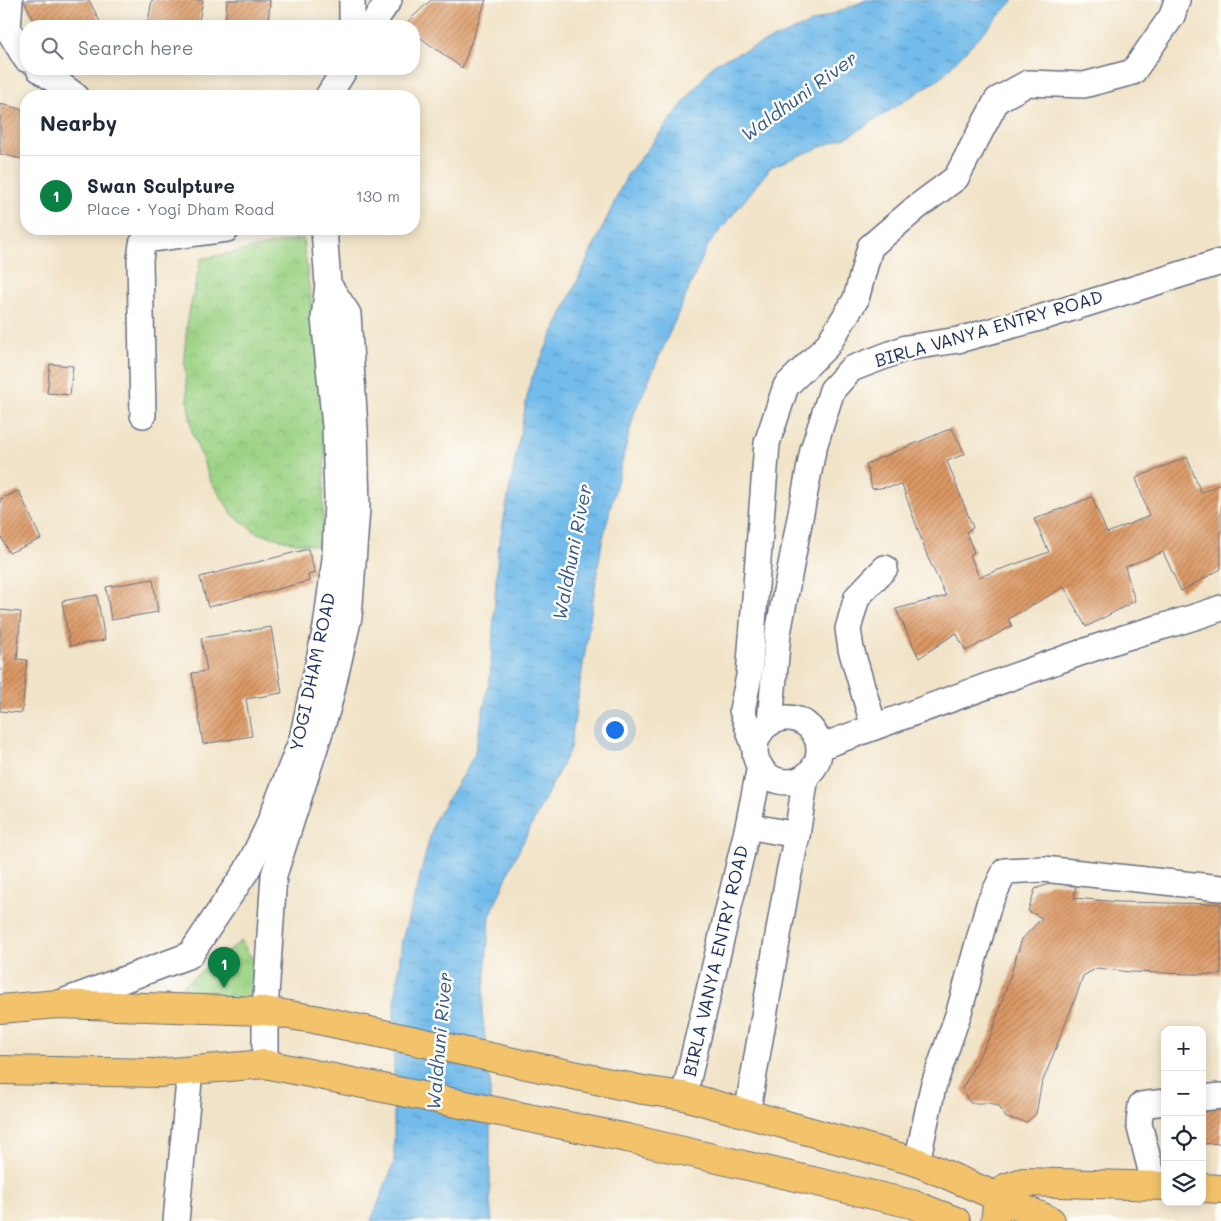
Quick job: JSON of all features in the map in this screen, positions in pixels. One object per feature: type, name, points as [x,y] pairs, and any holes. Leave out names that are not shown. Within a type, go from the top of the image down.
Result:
[{"type":"main road","points":[[0,1009],[58,1004],[265,1010],[314,1019],[643,1090],[684,1096],[917,1162],[996,1209],[1051,1221]]},
{"type":"main road","points":[[0,1070],[159,1073],[265,1064],[627,1138],[912,1204],[956,1221]]},
{"type":"main road","points":[[996,1209],[1007,1187],[1023,1182],[1160,1186]]},
{"type":"main road","points":[[1206,1188],[1221,1189]]},
{"type":"street","points":[[10,0],[8,29],[20,49]]},
{"type":"street","points":[[352,0],[352,20]]},
{"type":"street","points":[[375,20],[389,0]]},
{"type":"street","points":[[758,757],[757,738],[770,723],[780,719],[791,718],[802,721],[811,727],[820,747],[819,758],[814,768],[806,776],[795,781],[784,782],[774,779],[766,774],[758,757],[742,710],[749,676],[767,443],[786,386],[827,346],[856,299],[870,248],[917,207],[956,178],[997,100],[1028,83],[1084,85],[1133,72],[1172,16],[1177,0]]},
{"type":"street","points":[[47,75],[68,90]]},
{"type":"street","points":[[332,90],[341,75]]},
{"type":"street","points":[[143,415],[140,260],[142,244],[151,239],[181,235]]},
{"type":"street","name":"YOGI DHAM ROAD","points":[[58,1004],[190,955],[247,870],[267,829],[302,739],[326,627],[335,559],[337,498],[335,426],[324,318],[328,284],[324,235]]},
{"type":"street","name":"BIRLA VANYA ENTRY ROAD","points":[[770,723],[778,633],[813,450],[832,390],[852,369],[906,348],[958,340],[1043,317],[1221,262]]},
{"type":"street","name":"YOGI DHAM ROAD","points":[[265,1064],[265,1010],[274,875],[328,707],[349,617],[357,508],[355,429],[348,314],[328,284]]},
{"type":"street","points":[[874,727],[851,650],[848,629],[858,597],[886,568]]},
{"type":"street","points":[[820,747],[1083,652],[1221,608]]},
{"type":"street","name":"BIRLA VANYA ENTRY ROAD","points":[[684,1096],[748,826],[758,757]]},
{"type":"street","points":[[747,1114],[806,776]]},
{"type":"street","name":"BIRLA VANYA ENTRY ROAD","points":[[748,826],[797,835]]},
{"type":"street","points":[[917,1162],[933,1087],[959,1012],[989,904],[1005,870],[1044,869],[1221,888]]},
{"type":"street","points":[[176,1221],[190,1070]]},
{"type":"street","points":[[1206,1098],[1221,1096]]},
{"type":"street","points":[[1160,1186],[1139,1124],[1141,1105],[1161,1102]]},
{"type":"green space","points":[[303,238],[326,420],[322,547],[257,533],[233,515],[211,482],[192,432],[184,356],[188,317],[201,259]]},
{"type":"green space","points":[[241,941],[254,962],[255,1008],[172,994]]},
{"type":"water","name":"Waldhuni River","points":[[866,0],[1014,0],[939,79],[851,135],[771,167],[707,247],[634,414],[602,542],[570,749],[514,860],[490,916],[482,1012],[490,1083],[490,1203],[492,1221],[371,1221],[394,1163],[394,1012],[402,940],[434,821],[474,756],[490,677],[498,550],[530,382],[627,175],[715,63]]},
{"type":"building","points":[[89,0],[99,20],[34,20],[24,1]]},
{"type":"building","points":[[152,0],[203,0],[199,20],[148,20]]},
{"type":"building","points":[[227,0],[270,0],[268,20],[225,20]]},
{"type":"building","points":[[431,0],[486,0],[462,68],[420,37],[420,20],[409,20]]},
{"type":"building","points":[[0,104],[20,109],[20,159],[0,154]]},
{"type":"building","points":[[50,364],[73,366],[70,395],[47,393]]},
{"type":"building","points":[[952,428],[965,454],[947,461],[973,528],[966,532],[974,552],[970,555],[979,577],[1049,552],[1034,519],[1092,497],[1107,533],[1149,516],[1136,478],[1187,457],[1201,493],[1221,483],[1221,569],[1181,591],[1163,552],[1125,567],[1135,601],[1086,627],[1064,587],[1008,619],[1012,626],[966,651],[956,633],[919,658],[896,609],[946,596],[928,558],[902,485],[872,489],[866,464]]},
{"type":"building","points":[[19,491],[41,539],[9,553],[0,535],[0,499]]},
{"type":"building","points":[[308,549],[315,573],[308,575],[309,581],[208,607],[200,577]]},
{"type":"building","points":[[153,579],[158,612],[111,620],[106,587]]},
{"type":"building","points":[[97,595],[105,640],[70,646],[62,601]]},
{"type":"building","points":[[0,610],[21,612],[17,659],[27,660],[22,713],[0,711]]},
{"type":"building","points":[[271,627],[282,693],[246,699],[252,736],[203,744],[192,673],[207,671],[201,638]]},
{"type":"building","points":[[1052,883],[1076,885],[1074,898],[1119,902],[1221,904],[1221,975],[1130,972],[1097,968],[1083,976],[1041,1086],[1036,1114],[1027,1122],[1006,1118],[999,1106],[990,1103],[970,1103],[962,1089],[992,1032],[1022,939],[1042,918],[1028,911],[1035,889]]},
{"type":"building","points":[[1206,1105],[1221,1105],[1221,1143],[1206,1144]]},
{"type":"place","name":"Swan Sculpture","points":[[224,988]]}]
